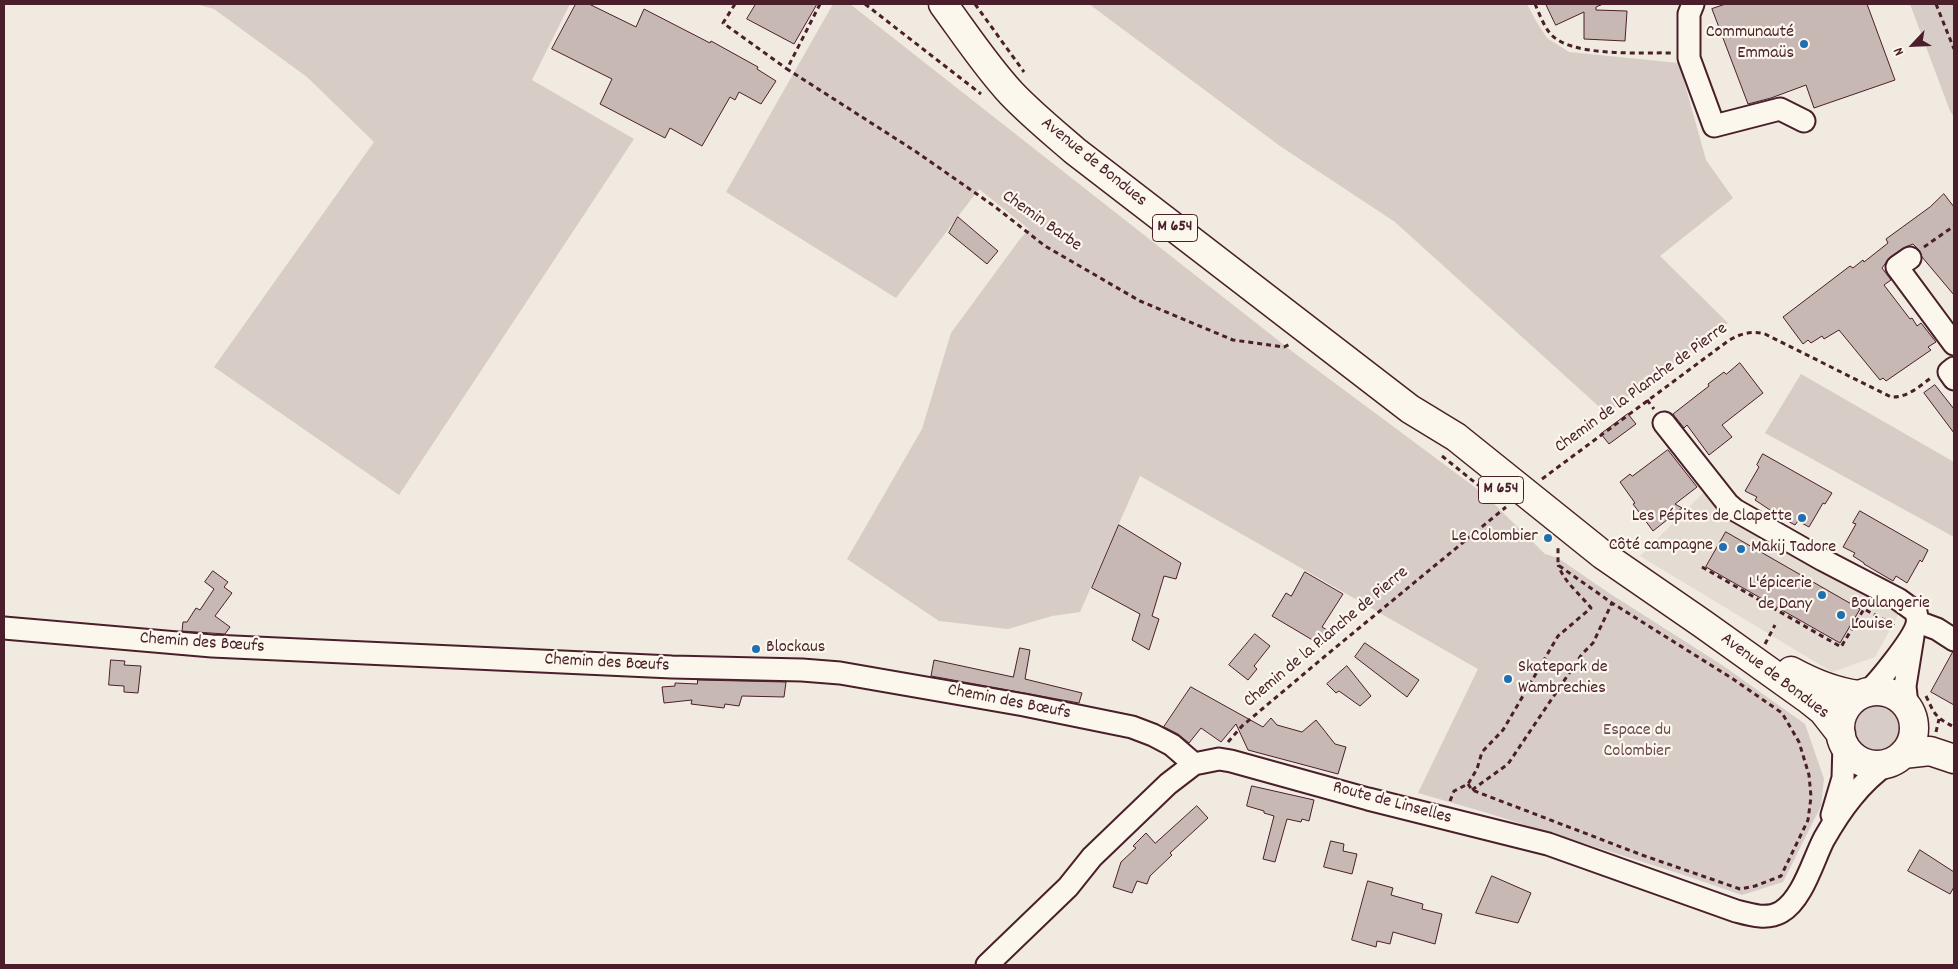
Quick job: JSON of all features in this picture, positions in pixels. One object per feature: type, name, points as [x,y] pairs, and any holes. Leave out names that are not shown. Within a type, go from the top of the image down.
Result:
[{"type":"main road","name":"Avenue de Bondues","points":[[943,4],[957,11],[988,66],[1010,92],[1045,126],[1410,409],[1456,437],[1603,555],[1657,594],[1704,624],[1818,706],[1842,739]]},
{"type":"main road","name":"Avenue de Bondues","points":[[1410,409],[1454,453],[1559,535],[1603,555]]},
{"type":"main road","name":"Avenue de Bondues","points":[[1704,624],[1822,687],[1839,692],[1863,694]]},
{"type":"main road","points":[[1954,742],[1930,729],[1914,705],[1889,693],[1877,691],[1863,694],[1849,703],[1840,724],[1842,739],[1852,755],[1863,762],[1875,765],[1930,751],[1954,759]]},
{"type":"main road","points":[[1896,759],[1910,745],[1914,734],[1914,705]]},
{"type":"street","points":[[1693,4],[1689,14],[1689,58],[1714,126],[1780,109],[1804,121]]},
{"type":"street","points":[[1910,258],[1897,267],[1954,344]]},
{"type":"street","points":[[1664,422],[1733,508],[1823,560],[1904,602],[1916,612],[1916,628],[1905,686],[1914,705]]},
{"type":"street","name":"Chemin des Bœufs","points":[[4,628],[212,646],[562,663],[708,669],[802,670],[840,673],[1024,705],[1132,727],[1167,742],[1194,764]]},
{"type":"street","points":[[1916,628],[1936,629],[1954,640]]},
{"type":"street","points":[[1863,694],[1878,682],[1916,628]]},
{"type":"street","name":"Route de Linselles","points":[[1824,839],[1842,778],[1842,739]]},
{"type":"street","name":"Route de Linselles","points":[[987,965],[1068,887],[1082,867],[1092,857],[1168,784],[1194,764],[1219,759],[1548,844],[1736,911],[1763,916],[1781,912],[1789,906],[1800,889],[1824,839],[1856,791],[1870,777],[1896,759]]},
{"type":"path","name":"Chemin Barbe","points":[[735,4],[723,22],[787,69],[994,206],[1046,246],[1140,301],[1233,340],[1284,346],[1292,343]]},
{"type":"path","points":[[787,69],[820,4]]},
{"type":"path","points":[[975,4],[1028,78]]},
{"type":"path","points":[[1535,4],[1549,33],[1570,47],[1603,52],[1672,53],[1689,58]]},
{"type":"path","points":[[1936,4],[1954,49]]},
{"type":"path","points":[[1910,258],[1954,226]]},
{"type":"path","name":"Chemin de la Planche de Pierre","points":[[1538,502],[1543,496],[1532,486],[1728,341],[1741,335],[1766,334],[1891,397],[1903,396],[1937,374],[1953,373]]},
{"type":"path","name":"Chemin de la Planche de Pierre","points":[[1219,759],[1228,742],[1252,717],[1506,507]]},
{"type":"path","points":[[1446,819],[1454,790],[1468,784],[1477,769],[1482,752],[1503,730],[1558,636],[1591,608],[1563,578],[1558,565],[1558,547]]},
{"type":"path","points":[[1468,784],[1472,790],[1642,855],[1740,889],[1755,886],[1781,876],[1808,820],[1811,797],[1809,775],[1800,742],[1782,713],[1726,674],[1612,602],[1558,565]]},
{"type":"path","points":[[1702,567],[1841,647],[1864,609],[1899,628],[1916,628]]},
{"type":"path","points":[[1472,790],[1508,764],[1582,654],[1593,643],[1612,602]]},
{"type":"path","points":[[1764,645],[1775,625]]},
{"type":"path","points":[[1914,705],[1934,713],[1939,719],[1954,727]]},
{"type":"shaded area","points":[[1720,476],[1746,508],[1909,595],[1875,657],[1832,672],[1640,556]]},
{"type":"green space","points":[[196,4],[570,4],[532,80],[634,139],[399,495],[214,367],[374,142],[307,77],[214,9]]},
{"type":"green space","name":"Espace du Colombier","points":[[833,4],[850,4],[1293,352],[1484,494],[1545,554],[1558,558],[1722,665],[1805,724],[1824,779],[1821,806],[1783,882],[1742,895],[1678,873],[1418,793],[1478,669],[1140,476],[1080,612],[1052,616],[1008,629],[939,621],[847,559],[922,429],[951,333],[1029,229],[979,189],[896,298],[726,192]]},
{"type":"green space","points":[[1089,4],[1527,4],[1547,38],[1569,52],[1679,63],[1706,160],[1733,198],[1660,256],[1728,323],[1606,413],[1395,222],[1280,146]]},
{"type":"green space","points":[[1910,4],[1954,4],[1954,117],[1950,111]]},
{"type":"green space","points":[[1801,374],[1954,462],[1954,537],[1765,433]]},
{"type":"green space","points":[[1877,702],[1887,704],[1895,710],[1901,718],[1903,728],[1901,738],[1895,746],[1887,752],[1877,754],[1867,752],[1859,746],[1853,738],[1851,728],[1853,718],[1859,710],[1867,704]]},
{"type":"building","points":[[576,4],[589,4],[636,27],[644,9],[710,43],[711,41],[758,67],[757,69],[776,81],[761,104],[739,92],[735,100],[730,97],[702,146],[670,128],[665,138],[600,104],[612,79],[552,49]]},
{"type":"building","points":[[756,4],[817,4],[794,44],[747,19]]},
{"type":"building","points":[[1546,4],[1603,4],[1596,7],[1596,10],[1627,11],[1625,41],[1584,39],[1584,12],[1556,25]]},
{"type":"building","name":"Communauté Emmaüs","points":[[1726,4],[1867,4],[1895,80],[1814,108],[1806,85],[1748,104],[1712,9]]},
{"type":"building","points":[[1944,194],[1954,207],[1954,295],[1913,244],[1890,257],[1882,268],[1891,280],[1884,285],[1910,319],[1912,318],[1917,326],[1921,323],[1936,342],[1928,347],[1931,350],[1886,381],[1883,378],[1880,380],[1839,330],[1824,339],[1822,336],[1811,343],[1808,340],[1803,344],[1783,317],[1850,266],[1853,268],[1863,260],[1864,262],[1888,243],[1886,239],[1930,207]]},
{"type":"building","points":[[958,217],[998,251],[987,264],[949,233]]},
{"type":"building","points":[[1740,363],[1763,393],[1722,425],[1732,437],[1709,455],[1687,425],[1684,428],[1673,414],[1709,386],[1708,384],[1724,372],[1726,374]]},
{"type":"building","points":[[1935,385],[1954,409],[1954,433],[1924,393]]},
{"type":"building","points":[[1628,414],[1636,424],[1609,444],[1601,434]]},
{"type":"building","points":[[1668,450],[1697,487],[1675,504],[1682,508],[1653,531],[1633,504],[1635,503],[1620,482],[1630,474],[1632,476]]},
{"type":"building","points":[[1763,454],[1832,493],[1825,504],[1823,503],[1809,527],[1798,521],[1795,525],[1782,518],[1755,500],[1757,497],[1745,491],[1759,467],[1757,465]]},
{"type":"building","points":[[1860,511],[1928,550],[1907,583],[1896,576],[1893,581],[1864,564],[1853,556],[1855,553],[1843,547],[1856,524],[1853,523]]},
{"type":"building","points":[[1119,525],[1181,563],[1176,579],[1164,576],[1152,616],[1159,619],[1149,650],[1132,640],[1140,614],[1092,588]]},
{"type":"building","points":[[1726,532],[1860,609],[1840,643],[1706,567]]},
{"type":"building","points":[[213,571],[228,582],[224,587],[232,593],[215,616],[230,627],[225,634],[182,631],[183,622],[187,622],[196,608],[200,610],[214,589],[205,582]]},
{"type":"building","points":[[1305,572],[1343,594],[1322,627],[1332,633],[1321,645],[1272,616],[1286,593],[1291,596]]},
{"type":"building","points":[[1255,634],[1270,646],[1254,666],[1257,669],[1248,680],[1229,665]]},
{"type":"building","points":[[1365,643],[1419,680],[1407,697],[1355,657]]},
{"type":"building","points":[[1020,648],[1030,650],[1025,679],[1082,693],[1079,703],[931,676],[934,660],[1013,677]]},
{"type":"building","points":[[1954,652],[1954,705],[1931,692]]},
{"type":"building","points":[[111,660],[125,661],[124,665],[141,666],[138,693],[124,692],[124,686],[109,685]]},
{"type":"building","points":[[1347,666],[1371,696],[1360,706],[1339,691],[1336,693],[1327,684]]},
{"type":"building","points":[[698,680],[786,682],[784,697],[742,696],[739,706],[725,704],[724,708],[691,704],[692,700],[664,703],[662,687],[675,686],[675,683],[697,684]]},
{"type":"building","points":[[1191,687],[1263,727],[1271,718],[1277,725],[1302,732],[1316,720],[1335,744],[1346,747],[1338,774],[1248,750],[1236,724],[1221,742],[1201,728],[1189,743],[1178,734],[1164,727]]},
{"type":"building","points":[[1252,786],[1314,800],[1309,821],[1302,819],[1301,822],[1287,819],[1275,862],[1263,859],[1274,816],[1247,806]]},
{"type":"building","points":[[1197,806],[1208,818],[1170,853],[1172,855],[1150,876],[1147,884],[1137,881],[1132,893],[1113,887],[1121,862],[1136,848],[1133,846],[1146,833],[1155,843]]},
{"type":"building","points":[[1331,841],[1344,844],[1343,851],[1357,854],[1352,874],[1324,867]]},
{"type":"building","points":[[1920,850],[1954,872],[1954,887],[1950,894],[1908,871]]},
{"type":"building","points":[[1492,876],[1531,893],[1518,923],[1476,913]]},
{"type":"building","points":[[1368,881],[1393,888],[1391,895],[1423,904],[1422,909],[1442,914],[1435,944],[1393,932],[1390,944],[1377,941],[1376,947],[1352,940]]},
{"type":"place","name":"Communauté Emmaüs","points":[[1804,44]]},
{"type":"place","name":"Les Pépites de Clapette","points":[[1802,518]]},
{"type":"place","name":"Le Colombier","points":[[1548,538]]},
{"type":"place","name":"Côté campagne","points":[[1723,547]]},
{"type":"place","name":"Makij Tadore","points":[[1741,549]]},
{"type":"place","name":"L'épicerie de Dany","points":[[1822,595]]},
{"type":"place","name":"Boulangerie Louise","points":[[1841,615]]},
{"type":"place","name":"Blockaus","points":[[756,649]]},
{"type":"place","name":"Skatepark de Wambrechies","points":[[1508,679]]}]
